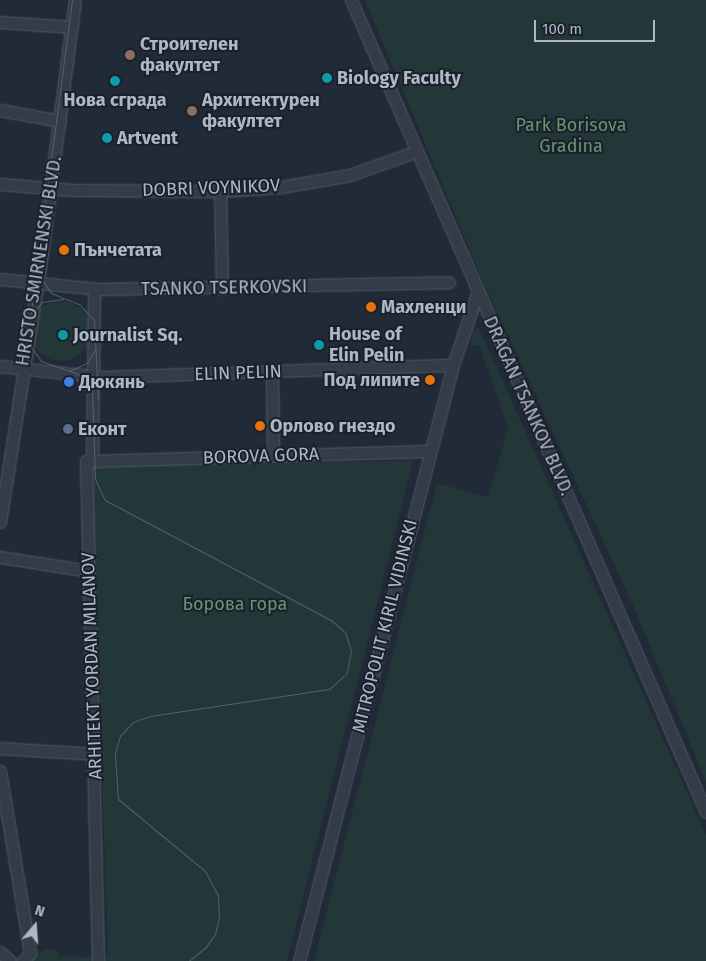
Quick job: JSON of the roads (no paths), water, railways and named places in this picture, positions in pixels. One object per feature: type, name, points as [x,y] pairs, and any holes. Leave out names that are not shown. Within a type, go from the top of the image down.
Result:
[{"type":"street","name":"HRISTO SMIRNENSKI BLVD.","points":[[0,522],[51,188],[75,0]]},
{"type":"street","name":"DRAGAN TSANKOV BLVD.","points":[[351,0],[477,294],[706,812]]},
{"type":"street","points":[[0,22],[72,28]]},
{"type":"street","points":[[0,110],[60,121]]},
{"type":"street","name":"DOBRI VOYNIKOV","points":[[0,184],[51,188],[220,191],[325,180],[373,169],[417,151]]},
{"type":"street","points":[[220,191],[222,289]]},
{"type":"street","name":"TSANKO TSERKOVSKI","points":[[0,279],[36,285],[94,289],[222,289],[449,282]]},
{"type":"street","points":[[93,375],[94,289]]},
{"type":"street","name":"MITROPOLIT KIRIL VIDINSKI","points":[[298,961],[452,365],[477,294]]},
{"type":"street","name":"ELIN PELIN","points":[[0,366],[93,375],[272,372],[452,365]]},
{"type":"street","points":[[272,372],[273,456]]},
{"type":"street","name":"ARHITEKT YORDAN MILANOV","points":[[93,375],[92,460],[86,461],[95,754],[98,961]]},
{"type":"street","points":[[0,436],[13,437]]},
{"type":"street","name":"BOROVA GORA","points":[[92,460],[430,451]]},
{"type":"street","points":[[0,557],[89,571]]},
{"type":"street","points":[[0,748],[95,754]]},
{"type":"street","points":[[0,771],[30,953],[23,961]]},
{"type":"street","points":[[0,952],[10,961]]},
{"type":"tram line","points":[[72,0],[29,325],[31,347],[41,361],[78,374],[92,389],[95,479],[105,500],[331,620],[345,632],[351,650],[347,673],[329,689],[150,716],[133,722],[120,736],[115,754],[118,799],[205,871],[218,895],[219,918],[215,934],[206,947],[189,961]]},
{"type":"tram line","points":[[43,265],[43,281],[51,293],[80,305],[94,320],[98,399]]},
{"type":"tram line","points":[[32,314],[42,302],[63,299]]},
{"type":"tram line","points":[[69,371],[87,363],[96,348]]},
{"type":"place","name":"Строителен факултет","points":[[130,55]]},
{"type":"place","name":"Biology Faculty","points":[[327,78]]},
{"type":"place","name":"Нова сграда","points":[[115,81]]},
{"type":"place","name":"Архитектурен факултет","points":[[192,111]]},
{"type":"place","name":"Artvent","points":[[107,138]]},
{"type":"place","name":"Пънчетата","points":[[64,250]]},
{"type":"place","name":"Махленци","points":[[371,307]]},
{"type":"place","name":"Journalist Sq.","points":[[63,335]]},
{"type":"place","name":"House of Elin Pelin","points":[[319,345]]},
{"type":"place","name":"Под липите","points":[[430,380]]},
{"type":"place","name":"Дюкянь","points":[[69,382]]},
{"type":"place","name":"Орлово гнездо","points":[[260,426]]},
{"type":"place","name":"Еконт","points":[[68,429]]},
{"type":"park label","name":"Park Borisova Gradina","points":[[571,136]]},
{"type":"park label","name":"Борова гора","points":[[235,604]]}]
